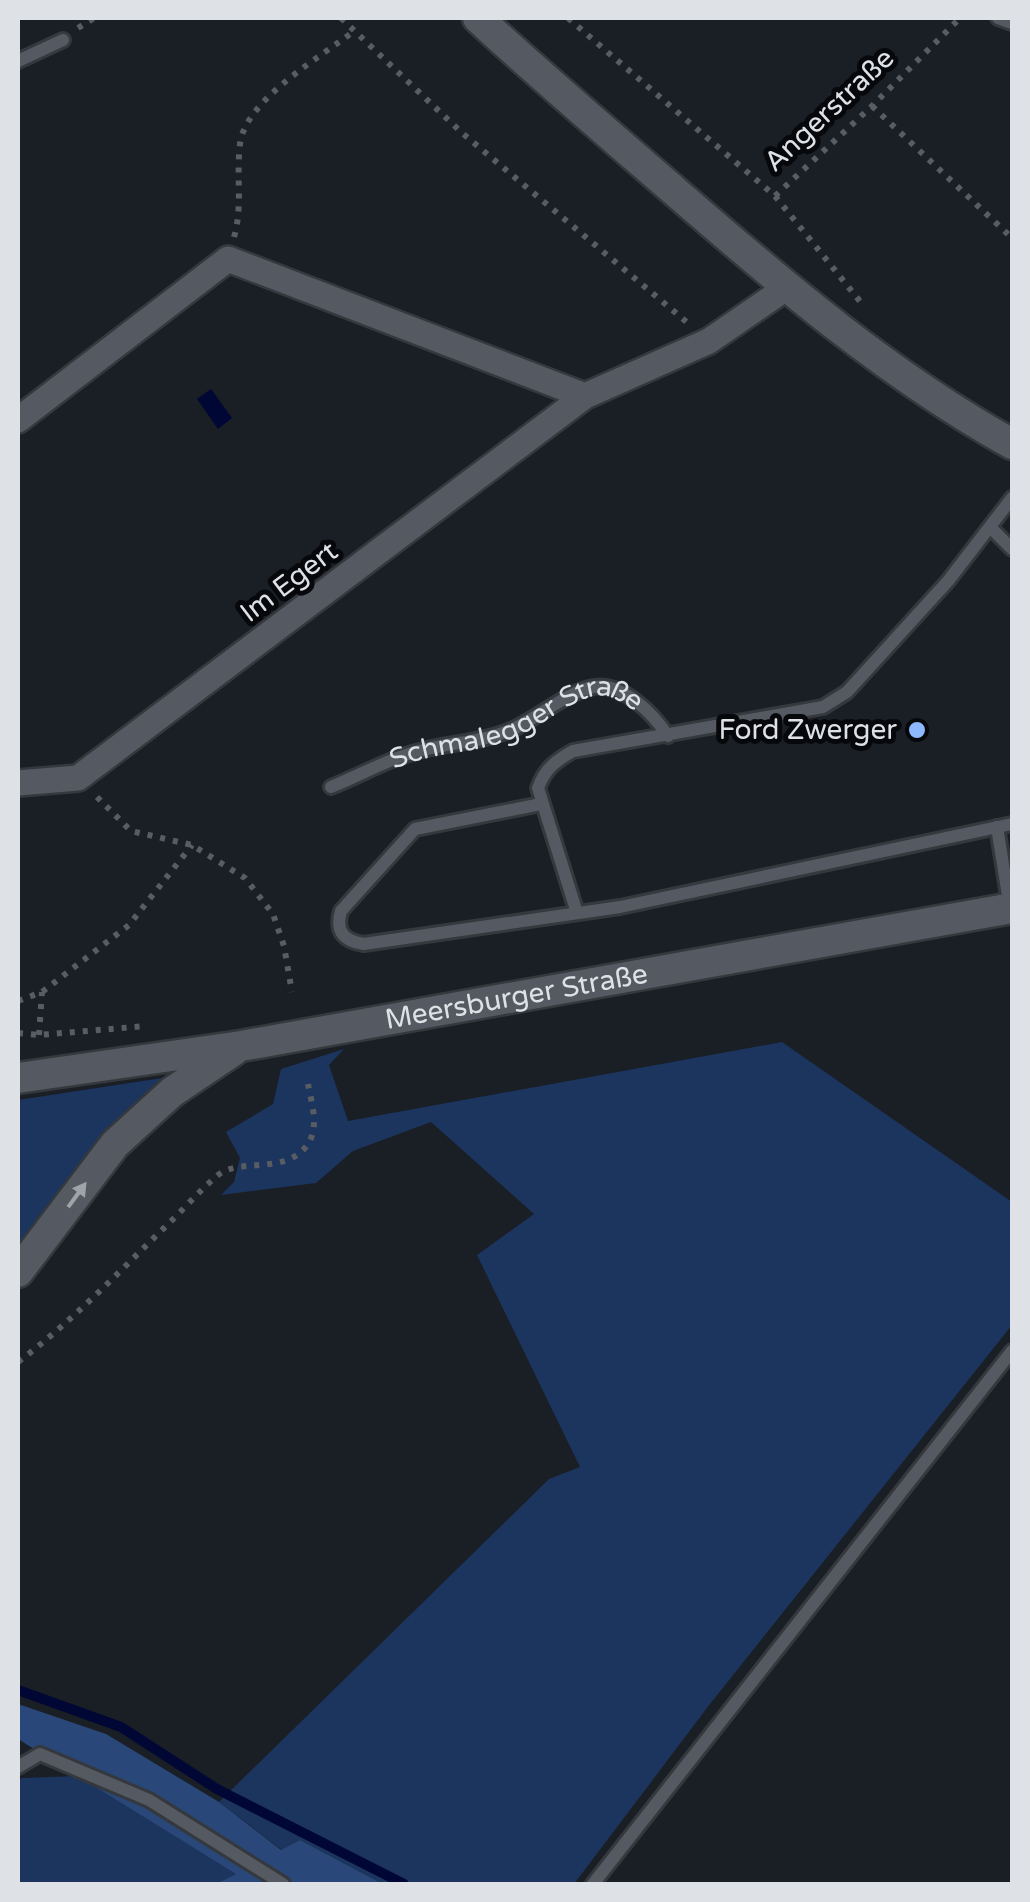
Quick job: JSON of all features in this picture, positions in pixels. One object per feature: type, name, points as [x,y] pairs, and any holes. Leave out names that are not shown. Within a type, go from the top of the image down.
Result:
[{"type":"street","points":[[478,18],[786,288],[890,368],[961,416],[1012,444]]},
{"type":"street","points":[[18,420],[228,259],[585,396]]},
{"type":"street","name":"Im Egert","points":[[78,778],[585,396],[709,341],[786,288]]},
{"type":"street","points":[[18,783],[78,778]]},
{"type":"street","name":"Meersburger Straße","points":[[18,1078],[241,1046],[1011,908]]},
{"type":"street","points":[[18,1272],[115,1144],[172,1092],[241,1046]]},
{"type":"lane","points":[[998,18],[1012,23]]},
{"type":"lane","points":[[18,62],[62,40]]},
{"type":"lane","name":"Schmalegger Straße","points":[[331,787],[422,750],[475,742],[513,729],[594,686],[616,690],[644,708],[668,736],[822,707],[848,692],[948,582],[1012,498]]},
{"type":"lane","points":[[991,528],[1012,548]]},
{"type":"lane","points":[[577,913],[541,804],[538,788],[544,772],[572,751],[668,736]]},
{"type":"lane","points":[[541,804],[415,829],[341,911],[341,934],[348,942],[364,944],[620,907],[1012,824]]},
{"type":"lane","points":[[997,827],[1011,908]]},
{"type":"lane","points":[[593,1884],[1012,1351]]},
{"type":"lane","points":[[18,1767],[40,1754],[149,1800],[283,1884]]},
{"type":"path","points":[[341,18],[461,132],[709,341]]},
{"type":"path","points":[[568,18],[775,196],[867,310]]},
{"type":"path","name":"Angerstraße","points":[[775,196],[960,18]]},
{"type":"path","points":[[228,259],[239,222],[240,139],[259,104],[354,31]]},
{"type":"path","points":[[872,106],[1012,238]]},
{"type":"path","points":[[78,778],[131,831],[192,845],[245,878],[274,914],[292,992]]},
{"type":"path","points":[[18,1001],[42,992],[130,924],[192,845]]},
{"type":"path","points":[[18,1033],[40,1035],[42,992]]},
{"type":"path","points":[[18,1362],[60,1331],[222,1171],[290,1160],[302,1151],[314,1127],[308,1084]]},
{"type":"shaded area","points":[[211,389],[232,418],[218,429],[197,399]]},
{"type":"shaded area","points":[[782,1042],[1012,1202],[1012,1325],[710,1704],[574,1884],[383,1884],[300,1840],[282,1850],[219,1802],[549,1479],[580,1467],[477,1255],[534,1214],[431,1122],[353,1151],[316,1183],[221,1195],[234,1182],[240,1158],[226,1132],[273,1104],[281,1069],[344,1049],[329,1065],[348,1121]]},
{"type":"shaded area","points":[[169,1077],[18,1253],[18,1100]]},
{"type":"shaded area","points":[[18,1704],[106,1734],[219,1802],[281,1850],[300,1840],[383,1884],[216,1884],[236,1874],[18,1739]]},
{"type":"shaded area","points":[[78,1776],[237,1874],[216,1884],[18,1884],[18,1781]]},
{"type":"waterway","points":[[18,1690],[121,1727],[217,1789],[404,1884]]},
{"type":"place","name":"Ford Zwerger","points":[[917,730]]}]
